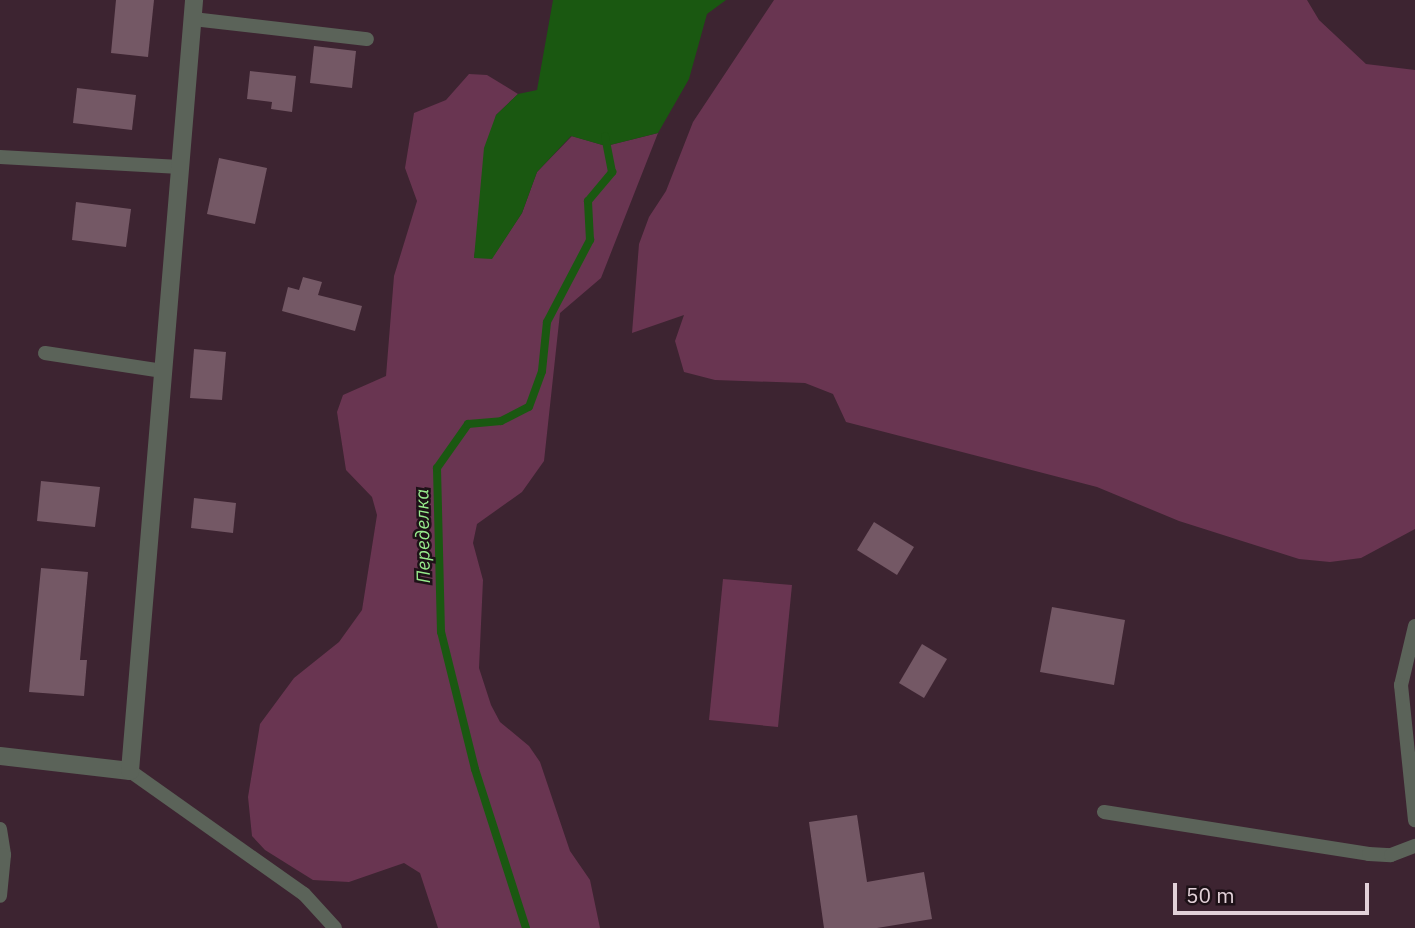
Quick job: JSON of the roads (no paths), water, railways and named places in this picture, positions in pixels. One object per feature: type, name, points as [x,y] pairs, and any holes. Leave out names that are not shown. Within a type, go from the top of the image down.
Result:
[{"type":"street","points":[[0,755],[130,771],[194,0]]},
{"type":"lane","points":[[193,19],[367,38]]},
{"type":"lane","points":[[0,157],[180,167]]},
{"type":"lane","points":[[45,353],[163,371]]},
{"type":"lane","points":[[1415,626],[1401,685],[1415,820]]},
{"type":"lane","points":[[130,771],[304,894],[335,928]]},
{"type":"lane","points":[[1104,812],[1369,854],[1391,855],[1415,846]]},
{"type":"lane","points":[[0,829],[4,855],[0,896]]},
{"type":"waterway","name":"Переделка","points":[[526,928],[475,769],[441,632],[437,468],[468,424],[501,421],[529,407],[542,371],[547,322],[590,240],[588,201],[612,172],[605,137]]}]
